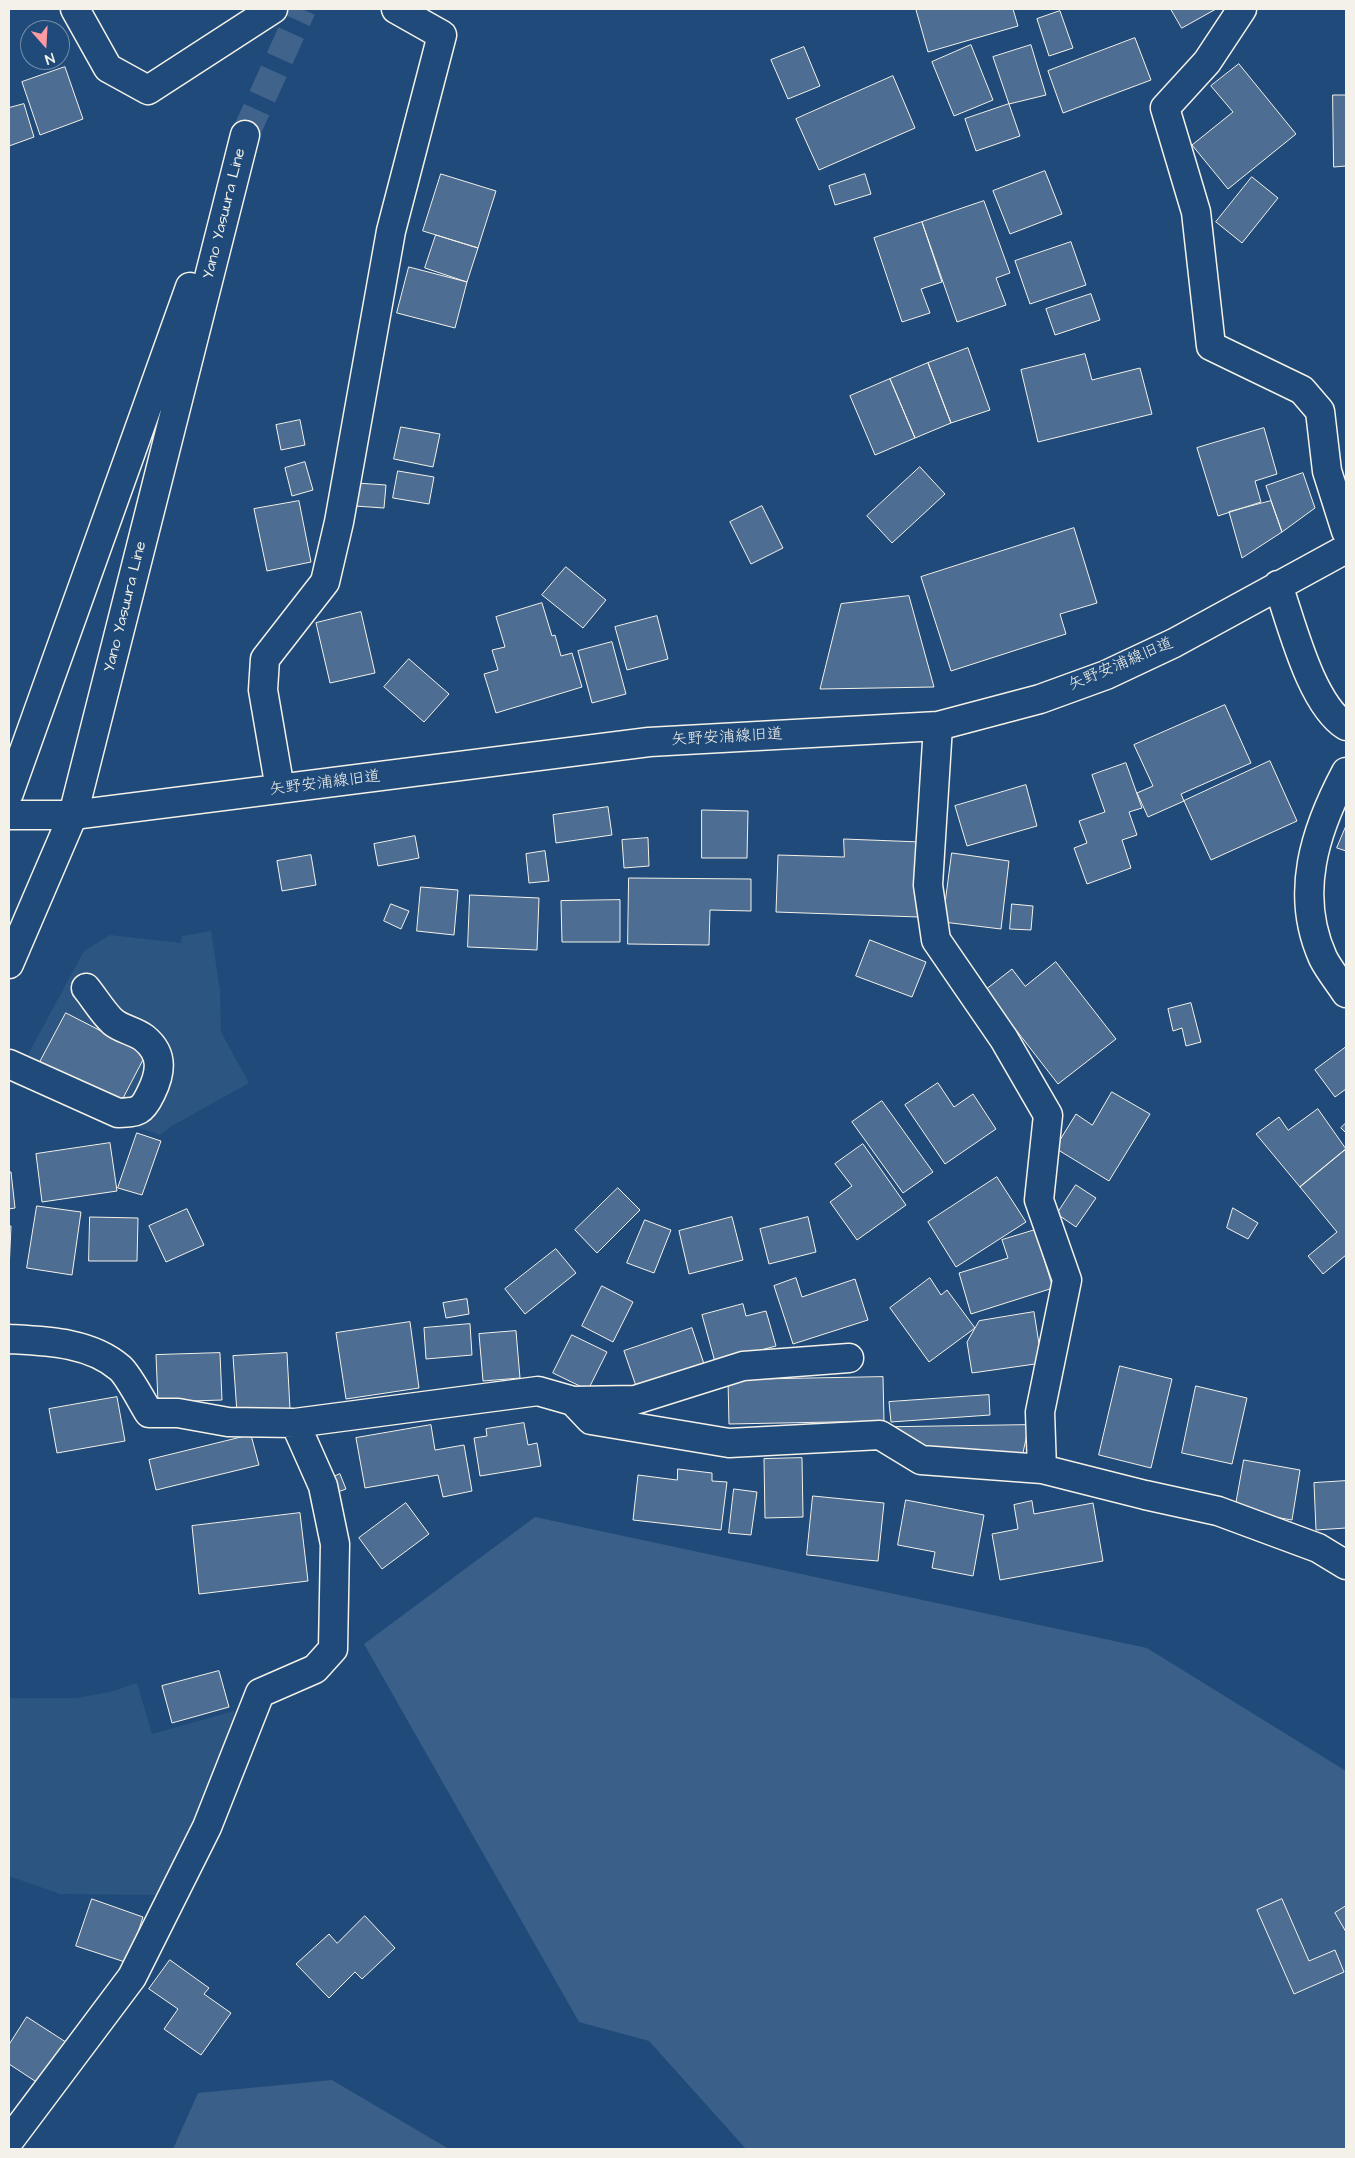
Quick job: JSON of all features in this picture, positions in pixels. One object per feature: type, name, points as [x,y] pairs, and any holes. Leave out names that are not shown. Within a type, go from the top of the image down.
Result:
[{"type":"street","points":[[75,9],[108,68],[148,90],[273,9]]},
{"type":"street","points":[[280,789],[263,690],[265,659],[325,582],[339,522],[391,231],[442,35],[396,9]]},
{"type":"street","points":[[1242,9],[1207,62],[1165,108],[1196,212],[1212,346],[1302,390],[1320,411],[1327,471],[1346,531]]},
{"type":"street","name":"Yano Yasuura Line","points":[[9,794],[245,135],[73,815],[9,964]]},
{"type":"street","name":"矢野安浦線旧道","points":[[9,815],[73,815],[649,742],[938,726],[1040,699],[1106,675],[1174,643],[1346,549]]},
{"type":"street","points":[[1278,585],[1312,683],[1326,708],[1346,726]]},
{"type":"street","points":[[938,726],[928,885],[936,940],[1004,1039],[1048,1115],[1040,1200],[1067,1280],[1040,1412],[1042,1469]]},
{"type":"street","points":[[1346,772],[1318,834],[1310,869],[1310,905],[1316,937],[1324,959],[1346,993]]},
{"type":"street","points":[[9,1064],[118,1113],[134,1112],[144,1107],[159,1077],[160,1067],[155,1053],[144,1039],[113,1022],[86,988]]},
{"type":"street","points":[[9,1339],[51,1341],[94,1351],[121,1368],[150,1413],[178,1413],[228,1422],[296,1423],[538,1391],[573,1401],[635,1400],[743,1366],[849,1358]]},
{"type":"street","points":[[573,1401],[592,1420],[729,1443],[880,1435],[921,1460],[1042,1469],[1218,1511],[1318,1548],[1346,1565]]},
{"type":"street","points":[[9,2141],[132,1977],[207,1827],[260,1693],[315,1668],[333,1649],[335,1544],[323,1486],[296,1423]]},
{"type":"shaded area","points":[[211,931],[220,991],[221,1032],[249,1083],[170,1127],[160,1135],[12,1084],[84,951],[110,935],[181,943],[182,936]]},
{"type":"shaded area","points":[[535,1517],[1147,1648],[1346,1771],[1346,2149],[746,2149],[649,2041],[579,2022],[364,1644]]},
{"type":"shaded area","points":[[137,1683],[152,1734],[234,1711],[233,1740],[163,1895],[60,1894],[9,1876],[9,1698],[76,1698],[110,1692]]},
{"type":"shaded area","points":[[332,2080],[449,2149],[173,2149],[198,2093]]},
{"type":"building","points":[[1013,9],[1018,26],[928,52],[916,10]]},
{"type":"building","points":[[1171,9],[1216,9],[1182,28]]},
{"type":"building","points":[[1060,11],[1073,48],[1049,56],[1037,19]]},
{"type":"building","points":[[1135,38],[1151,80],[1063,113],[1048,71]]},
{"type":"building","points":[[971,45],[993,100],[954,116],[932,62]]},
{"type":"building","points":[[1031,45],[1046,95],[1009,104],[993,57]]},
{"type":"building","points":[[804,47],[820,86],[788,99],[771,60]]},
{"type":"building","points":[[1239,64],[1296,134],[1228,189],[1192,145],[1233,112],[1211,86]]},
{"type":"building","points":[[56,70],[66,70],[83,119],[40,135],[22,82]]},
{"type":"building","points":[[893,76],[915,128],[819,170],[796,119]]},
{"type":"building","points":[[1333,95],[1346,95],[1346,166],[1334,167]]},
{"type":"building","points":[[24,104],[34,137],[9,146],[9,108]]},
{"type":"building","points":[[1009,104],[1020,136],[976,151],[965,119]]},
{"type":"building","points":[[1045,171],[1062,214],[1010,234],[993,191]]},
{"type":"building","points":[[441,174],[496,191],[478,248],[423,231]]},
{"type":"building","points":[[865,174],[871,194],[835,205],[829,186]]},
{"type":"building","points":[[1252,177],[1278,198],[1242,243],[1216,222]]},
{"type":"building","points":[[984,201],[1010,273],[996,278],[1006,305],[957,322],[922,222]]},
{"type":"building","points":[[922,222],[942,282],[921,289],[930,313],[902,322],[874,238]]},
{"type":"building","points":[[436,235],[478,248],[467,282],[425,268]]},
{"type":"building","points":[[1071,242],[1086,285],[1030,304],[1015,261]]},
{"type":"building","points":[[409,267],[467,282],[455,328],[397,313]]},
{"type":"building","points":[[1091,294],[1100,320],[1055,335],[1046,309]]},
{"type":"building","points":[[968,348],[990,410],[951,423],[928,363]]},
{"type":"building","points":[[1085,354],[1092,380],[1140,368],[1152,414],[1038,442],[1021,370]]},
{"type":"building","points":[[928,363],[951,423],[915,438],[890,379]]},
{"type":"building","points":[[890,379],[915,438],[875,455],[850,396]]},
{"type":"building","points":[[300,420],[305,445],[281,450],[276,425]]},
{"type":"building","points":[[401,427],[440,434],[433,467],[394,459]]},
{"type":"building","points":[[1264,428],[1277,474],[1255,481],[1261,502],[1218,516],[1197,448]]},
{"type":"building","points":[[305,462],[313,490],[292,496],[285,468]]},
{"type":"building","points":[[920,467],[945,494],[892,543],[867,516]]},
{"type":"building","points":[[398,471],[434,477],[429,504],[393,498]]},
{"type":"building","points":[[1303,473],[1315,508],[1282,532],[1266,486]]},
{"type":"building","points":[[357,483],[386,485],[384,508],[355,506]]},
{"type":"building","points":[[299,501],[311,562],[267,571],[254,509]]},
{"type":"building","points":[[1271,501],[1282,532],[1242,558],[1229,512]]},
{"type":"building","points":[[762,506],[783,548],[751,564],[730,522]]},
{"type":"building","points":[[1074,528],[1097,603],[1060,614],[1066,634],[951,671],[921,577]]},
{"type":"building","points":[[566,567],[606,600],[583,628],[542,595]]},
{"type":"building","points":[[909,596],[934,687],[820,689],[841,604]]},
{"type":"building","points":[[542,603],[552,636],[555,635],[561,656],[572,653],[582,687],[496,713],[484,674],[498,670],[492,650],[505,647],[496,617]]},
{"type":"building","points":[[361,612],[375,673],[330,683],[316,623]]},
{"type":"building","points":[[657,616],[668,659],[627,670],[615,627]]},
{"type":"building","points":[[612,642],[626,694],[592,703],[578,651]]},
{"type":"building","points":[[409,659],[449,694],[424,722],[384,687]]},
{"type":"building","points":[[1225,705],[1251,763],[1181,794],[1184,801],[1148,817],[1137,793],[1153,786],[1134,745]]},
{"type":"building","points":[[1270,761],[1297,821],[1211,860],[1184,801]]},
{"type":"building","points":[[1126,763],[1142,808],[1129,812],[1137,835],[1122,840],[1131,868],[1087,884],[1074,848],[1087,843],[1079,821],[1105,812],[1092,775]]},
{"type":"building","points":[[1026,785],[1037,826],[967,846],[955,806]]},
{"type":"building","points":[[608,807],[612,835],[556,843],[553,815]]},
{"type":"building","points":[[702,810],[748,811],[747,858],[702,858]]},
{"type":"building","points":[[1346,826],[1346,851],[1337,848]]},
{"type":"building","points":[[415,836],[419,858],[378,866],[374,844]]},
{"type":"building","points":[[648,838],[649,866],[624,868],[622,840]]},
{"type":"building","points":[[844,839],[921,842],[919,917],[776,912],[778,855],[844,857]]},
{"type":"building","points":[[545,851],[549,881],[529,883],[526,854]]},
{"type":"building","points":[[952,853],[1009,861],[1001,929],[943,922]]},
{"type":"building","points":[[311,855],[316,885],[282,891],[277,861]]},
{"type":"building","points":[[629,878],[751,879],[751,911],[710,910],[709,945],[628,944]]},
{"type":"building","points":[[421,887],[458,890],[454,935],[417,931]]},
{"type":"building","points":[[470,895],[539,898],[537,950],[468,947]]},
{"type":"building","points":[[620,900],[620,942],[562,942],[561,901]]},
{"type":"building","points":[[391,904],[409,911],[401,929],[384,921]]},
{"type":"building","points":[[1012,904],[1033,906],[1031,930],[1010,929]]},
{"type":"building","points":[[870,940],[926,962],[912,997],[856,976]]},
{"type":"building","points":[[1056,962],[1116,1039],[1058,1084],[985,990],[1012,969],[1025,986]]},
{"type":"building","points":[[1191,1003],[1201,1042],[1186,1046],[1182,1028],[1173,1031],[1168,1009]]},
{"type":"building","points":[[66,1013],[146,1054],[121,1102],[40,1062]]},
{"type":"building","points":[[1346,1047],[1346,1089],[1335,1097],[1315,1070]]},
{"type":"building","points":[[938,1083],[954,1107],[973,1094],[996,1129],[945,1164],[905,1105]]},
{"type":"building","points":[[1112,1092],[1150,1114],[1109,1181],[1055,1148],[1076,1114],[1092,1125]]},
{"type":"building","points":[[882,1101],[933,1172],[903,1193],[852,1122]]},
{"type":"building","points":[[1318,1109],[1346,1149],[1300,1187],[1256,1134],[1279,1117],[1288,1130]]},
{"type":"building","points":[[1346,1123],[1346,1133],[1341,1128]]},
{"type":"building","points":[[137,1133],[161,1141],[142,1195],[118,1188]]},
{"type":"building","points":[[110,1143],[117,1191],[42,1202],[36,1154]]},
{"type":"building","points":[[863,1144],[906,1205],[857,1240],[830,1202],[852,1186],[835,1164]]},
{"type":"building","points":[[1346,1149],[1346,1255],[1323,1274],[1308,1256],[1337,1232],[1300,1187]]},
{"type":"building","points":[[9,1172],[11,1172],[15,1208],[9,1209]]},
{"type":"building","points":[[997,1177],[1026,1222],[956,1267],[928,1222]]},
{"type":"building","points":[[1076,1185],[1096,1198],[1076,1227],[1057,1214]]},
{"type":"building","points":[[618,1188],[640,1210],[597,1253],[575,1230]]},
{"type":"building","points":[[37,1206],[81,1212],[72,1275],[27,1268]]},
{"type":"building","points":[[1233,1208],[1258,1223],[1248,1239],[1227,1228]]},
{"type":"building","points":[[187,1209],[204,1245],[166,1262],[149,1226]]},
{"type":"building","points":[[90,1217],[138,1218],[137,1261],[89,1261]]},
{"type":"building","points":[[732,1217],[743,1260],[689,1274],[679,1231]]},
{"type":"building","points":[[808,1217],[816,1252],[769,1264],[760,1229]]},
{"type":"building","points":[[645,1220],[671,1230],[654,1273],[627,1263]]},
{"type":"building","points":[[9,1226],[11,1226],[9,1271]]},
{"type":"building","points":[[1035,1230],[1053,1288],[971,1314],[959,1273],[1008,1258],[1002,1240]]},
{"type":"building","points":[[556,1249],[576,1273],[525,1314],[505,1289]]},
{"type":"building","points":[[796,1278],[802,1297],[855,1279],[868,1320],[793,1344],[774,1286]]},
{"type":"building","points":[[930,1278],[941,1295],[947,1290],[975,1328],[929,1362],[890,1308]]},
{"type":"building","points":[[602,1286],[633,1302],[613,1342],[582,1326]]},
{"type":"building","points":[[467,1299],[469,1314],[446,1318],[443,1303]]},
{"type":"building","points":[[743,1304],[746,1316],[766,1311],[776,1346],[715,1362],[702,1315]]},
{"type":"building","points":[[1034,1312],[1042,1363],[972,1373],[967,1342],[979,1321]]},
{"type":"building","points":[[410,1322],[419,1388],[346,1399],[336,1333]]},
{"type":"building","points":[[470,1324],[472,1355],[426,1359],[424,1328]]},
{"type":"building","points":[[692,1328],[705,1367],[637,1389],[624,1351]]},
{"type":"building","points":[[516,1331],[520,1378],[483,1381],[479,1334]]},
{"type":"building","points":[[572,1335],[607,1352],[588,1390],[553,1373]]},
{"type":"building","points":[[220,1353],[222,1400],[158,1402],[156,1355]]},
{"type":"building","points":[[287,1353],[290,1409],[237,1413],[233,1356]]},
{"type":"building","points":[[1120,1366],[1172,1379],[1151,1468],[1099,1455]]},
{"type":"building","points":[[883,1377],[884,1421],[729,1424],[728,1380]]},
{"type":"building","points":[[1196,1386],[1247,1398],[1232,1464],[1182,1453]]},
{"type":"building","points":[[989,1395],[990,1415],[891,1422],[889,1402]]},
{"type":"building","points":[[117,1397],[125,1441],[57,1453],[49,1409]]},
{"type":"building","points":[[524,1423],[528,1445],[537,1443],[541,1466],[480,1476],[474,1438],[487,1436],[486,1429]]},
{"type":"building","points":[[431,1425],[435,1450],[464,1445],[472,1491],[443,1497],[438,1475],[365,1488],[356,1438]]},
{"type":"building","points":[[1029,1425],[1021,1462],[923,1454],[891,1427]]},
{"type":"building","points":[[251,1435],[259,1465],[156,1490],[149,1460]]},
{"type":"building","points":[[802,1458],[803,1517],[765,1518],[764,1459]]},
{"type":"building","points":[[1244,1460],[1300,1470],[1292,1520],[1235,1510]]},
{"type":"building","points":[[678,1469],[712,1473],[712,1481],[727,1482],[721,1530],[633,1520],[638,1475],[677,1480]]},
{"type":"building","points":[[340,1474],[346,1489],[335,1493],[329,1479]]},
{"type":"building","points":[[1346,1481],[1346,1528],[1316,1530],[1314,1483]]},
{"type":"building","points":[[734,1489],[757,1492],[751,1535],[729,1533]]},
{"type":"building","points":[[813,1496],[884,1503],[878,1561],[807,1555]]},
{"type":"building","points":[[906,1500],[984,1515],[973,1576],[932,1568],[935,1552],[898,1545]]},
{"type":"building","points":[[1032,1501],[1034,1514],[1093,1503],[1103,1561],[1000,1580],[992,1534],[1018,1529],[1014,1505]]},
{"type":"building","points":[[406,1503],[429,1534],[382,1569],[359,1538]]},
{"type":"building","points":[[300,1513],[308,1581],[199,1594],[192,1526]]},
{"type":"building","points":[[219,1671],[229,1707],[172,1723],[162,1686]]},
{"type":"building","points":[[92,1899],[143,1917],[128,1963],[76,1946]]},
{"type":"building","points":[[1282,1899],[1309,1961],[1335,1950],[1344,1972],[1294,1994],[1257,1910]]},
{"type":"building","points":[[1346,1906],[1346,1932],[1335,1913]]},
{"type":"building","points":[[365,1916],[395,1948],[362,1979],[355,1972],[329,1998],[296,1964],[329,1934],[337,1943]]},
{"type":"building","points":[[170,1960],[209,1988],[204,1994],[231,2013],[201,2055],[164,2029],[178,2009],[149,1989]]},
{"type":"building","points":[[27,2017],[72,2046],[44,2087],[9,2064],[9,2045]]},
{"type":"tunnel","points":[[245,135],[302,9]]}]
